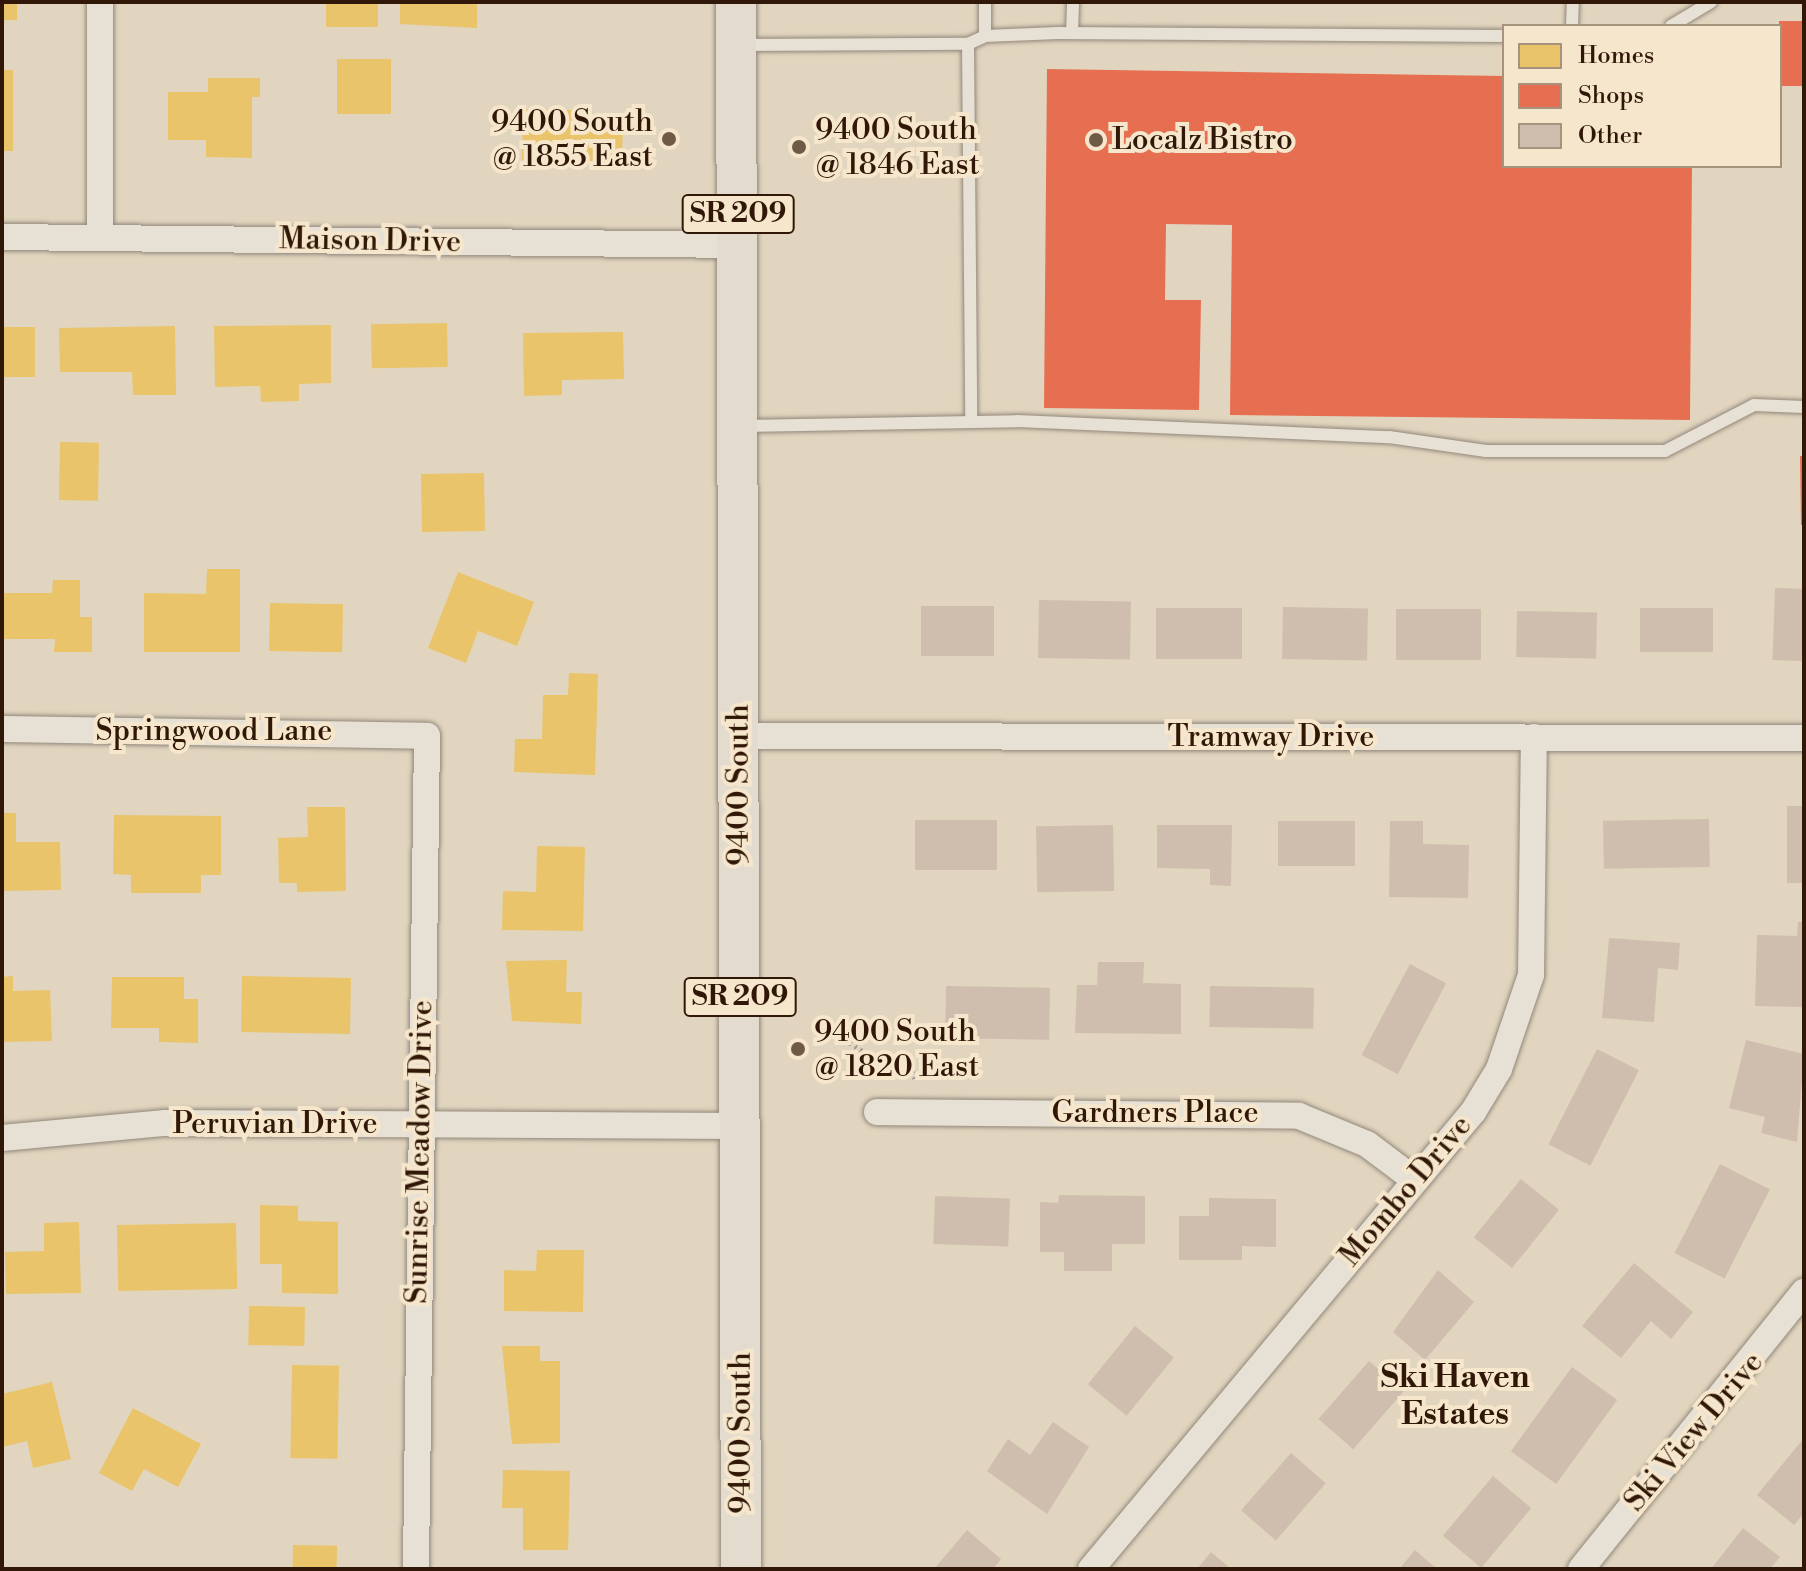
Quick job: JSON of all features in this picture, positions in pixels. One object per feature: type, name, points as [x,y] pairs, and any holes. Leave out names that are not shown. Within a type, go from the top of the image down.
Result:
[{"type":"main road","name":"9400 South","points":[[736,2],[740,426],[741,1569]]},
{"type":"street","points":[[100,2],[100,238]]},
{"type":"street","name":"Maison Drive","points":[[2,237],[738,245]]},
{"type":"street","name":"Springwood Lane","points":[[2,729],[427,736]]},
{"type":"street","name":"Sunrise Meadow Drive","points":[[416,1569],[427,736]]},
{"type":"street","name":"Tramway Drive","points":[[739,736],[1804,738]]},
{"type":"street","name":"Mombo Drive","points":[[1091,1569],[1473,1112],[1519,1023],[1534,924],[1534,737]]},
{"type":"street","name":"Gardners Place","points":[[877,1112],[1299,1116],[1367,1144],[1415,1180]]},
{"type":"street","name":"Peruvian Drive","points":[[2,1138],[114,1124],[741,1126]]},
{"type":"street","name":"Ski View Drive","points":[[1581,1569],[1804,1292]]},
{"type":"lane","points":[[985,2],[985,36]]},
{"type":"lane","points":[[1072,33],[1073,2]]},
{"type":"lane","points":[[1572,24],[1573,2]]},
{"type":"lane","points":[[1674,24],[1711,2]]},
{"type":"lane","points":[[736,45],[968,44],[985,36],[1072,33],[1502,36]]},
{"type":"lane","points":[[968,44],[971,422]]},
{"type":"lane","points":[[740,426],[971,422],[1389,437],[1486,451],[1665,451],[1754,405],[1804,407]]},
{"type":"path","points":[[840,1036],[870,1056],[911,1059],[915,1080]]},
{"type":"building: Homes","points":[[2,2],[17,2],[17,20],[2,20]]},
{"type":"building: Homes","points":[[326,2],[378,2],[378,27],[326,27]]},
{"type":"building: Homes","points":[[400,2],[477,2],[477,28],[400,24]]},
{"type":"building: Homes","points":[[337,59],[391,59],[391,114],[337,114]]},
{"type":"building: Homes","points":[[2,70],[13,70],[13,151],[2,151]]},
{"type":"building: Homes","points":[[208,78],[260,78],[260,97],[252,97],[252,158],[206,157],[206,140],[168,140],[168,92],[208,92]]},
{"type":"building: Homes","points":[[523,109],[588,110],[587,121],[623,121],[622,162],[522,160]]},
{"type":"building: Homes","points":[[447,323],[448,367],[372,368],[371,324]]},
{"type":"building: Homes","points":[[331,325],[331,383],[299,384],[299,401],[261,402],[260,386],[215,387],[214,326]]},
{"type":"building: Homes","points":[[175,326],[176,395],[133,395],[132,372],[60,372],[59,328]]},
{"type":"building: Homes","points":[[2,327],[35,327],[35,377],[2,377]]},
{"type":"building: Homes","points":[[623,332],[624,379],[562,380],[562,395],[524,396],[523,333]]},
{"type":"building: Homes","points":[[60,442],[99,443],[98,501],[59,500]]},
{"type":"building: Homes","points":[[484,473],[485,531],[422,532],[421,474]]},
{"type":"building: Homes","points":[[207,569],[240,569],[240,652],[144,652],[144,593],[206,594]]},
{"type":"building: Homes","points":[[458,572],[534,602],[517,646],[478,631],[466,663],[428,648]]},
{"type":"building: Homes","points":[[53,580],[80,580],[80,617],[92,617],[92,652],[54,652],[55,639],[3,639],[4,593],[52,593]]},
{"type":"building: Homes","points":[[270,603],[343,604],[342,652],[269,651]]},
{"type":"building: Homes","points":[[569,673],[598,674],[595,775],[514,772],[515,739],[542,739],[543,695],[568,695]]},
{"type":"building: Homes","points":[[307,807],[345,807],[346,891],[297,892],[297,883],[279,883],[278,838],[308,837]]},
{"type":"building: Homes","points":[[2,813],[16,813],[16,842],[60,842],[61,890],[2,891]]},
{"type":"building: Homes","points":[[114,815],[221,816],[221,875],[201,875],[201,893],[131,893],[131,875],[113,874]]},
{"type":"building: Homes","points":[[537,846],[585,847],[583,931],[502,930],[503,891],[536,892]]},
{"type":"building: Homes","points":[[567,960],[566,992],[582,992],[581,1024],[512,1021],[506,961]]},
{"type":"building: Homes","points":[[13,976],[13,991],[50,990],[52,1041],[2,1042],[2,977]]},
{"type":"building: Homes","points":[[242,976],[351,978],[350,1034],[241,1032]]},
{"type":"building: Homes","points":[[112,977],[184,977],[184,999],[198,999],[198,1043],[159,1042],[159,1028],[111,1028]]},
{"type":"building: Homes","points":[[260,1205],[298,1206],[298,1221],[338,1222],[338,1294],[282,1293],[282,1264],[260,1264]]},
{"type":"building: Homes","points":[[79,1222],[81,1293],[6,1294],[5,1252],[44,1251],[44,1223]]},
{"type":"building: Homes","points":[[236,1223],[237,1289],[118,1291],[117,1225]]},
{"type":"building: Homes","points":[[537,1250],[584,1250],[583,1312],[504,1311],[504,1270],[536,1271]]},
{"type":"building: Homes","points":[[249,1306],[305,1307],[304,1346],[248,1345]]},
{"type":"building: Homes","points":[[502,1346],[540,1346],[540,1361],[560,1361],[560,1443],[512,1444]]},
{"type":"building: Homes","points":[[292,1365],[339,1366],[337,1459],[290,1458]]},
{"type":"building: Homes","points":[[52,1382],[71,1459],[33,1468],[27,1441],[2,1447],[2,1394]]},
{"type":"building: Homes","points":[[133,1408],[201,1444],[178,1487],[144,1469],[132,1491],[99,1473]]},
{"type":"building: Homes","points":[[503,1470],[570,1471],[568,1550],[523,1550],[523,1508],[502,1508]]},
{"type":"building: Homes","points":[[293,1545],[337,1546],[337,1569],[293,1569]]},
{"type":"building: Shops","points":[[1779,21],[1804,21],[1804,86],[1782,86],[1782,24]]},
{"type":"building: Shops","points":[[1047,69],[1502,76],[1502,168],[1692,168],[1690,420],[1230,415],[1232,225],[1166,224],[1165,300],[1201,300],[1199,410],[1044,408]]},
{"type":"building: Shops","points":[[1800,456],[1804,456],[1804,525],[1801,525]]},
{"type":"building: Other","points":[[1775,588],[1804,589],[1801,661],[1772,660]]},
{"type":"building: Other","points":[[1039,600],[1131,602],[1130,660],[1038,658]]},
{"type":"building: Other","points":[[921,606],[994,606],[994,656],[921,656]]},
{"type":"building: Other","points":[[1283,607],[1368,608],[1367,660],[1282,659]]},
{"type":"building: Other","points":[[1156,608],[1242,608],[1242,659],[1156,659]]},
{"type":"building: Other","points":[[1640,608],[1713,608],[1713,652],[1640,652]]},
{"type":"building: Other","points":[[1396,609],[1481,609],[1481,660],[1396,660]]},
{"type":"building: Other","points":[[1517,611],[1597,612],[1596,658],[1516,657]]},
{"type":"building: Other","points":[[1787,806],[1804,806],[1804,883],[1787,883]]},
{"type":"building: Other","points":[[1709,819],[1710,867],[1604,869],[1603,821]]},
{"type":"building: Other","points":[[915,820],[997,820],[997,870],[915,870]]},
{"type":"building: Other","points":[[1278,821],[1355,821],[1355,866],[1278,866]]},
{"type":"building: Other","points":[[1390,821],[1423,821],[1423,844],[1469,845],[1468,898],[1389,897]]},
{"type":"building: Other","points":[[1113,825],[1114,891],[1037,892],[1036,826]]},
{"type":"building: Other","points":[[1157,825],[1232,825],[1231,886],[1210,885],[1210,869],[1157,868]]},
{"type":"building: Other","points":[[1798,922],[1804,922],[1804,1007],[1755,1006],[1757,935],[1797,936]]},
{"type":"building: Other","points":[[1609,938],[1680,943],[1678,970],[1658,968],[1654,1022],[1602,1018]]},
{"type":"building: Other","points":[[1098,962],[1144,962],[1143,983],[1181,984],[1181,1034],[1075,1033],[1077,985],[1097,985]]},
{"type":"building: Other","points":[[1410,964],[1446,983],[1398,1074],[1362,1055]]},
{"type":"building: Other","points":[[946,986],[1050,988],[1049,1040],[945,1038]]},
{"type":"building: Other","points":[[1210,986],[1314,988],[1313,1029],[1209,1027]]},
{"type":"building: Other","points":[[1746,1040],[1804,1054],[1797,1142],[1761,1133],[1765,1117],[1729,1108]]},
{"type":"building: Other","points":[[1597,1049],[1639,1070],[1590,1166],[1548,1144]]},
{"type":"building: Other","points":[[1720,1164],[1770,1189],[1724,1279],[1675,1253]]},
{"type":"building: Other","points":[[1521,1179],[1559,1210],[1512,1268],[1474,1237]]},
{"type":"building: Other","points":[[1059,1195],[1145,1196],[1145,1244],[1112,1244],[1112,1271],[1064,1271],[1064,1252],[1040,1252],[1040,1202],[1058,1203]]},
{"type":"building: Other","points":[[935,1196],[1010,1199],[1008,1247],[933,1244]]},
{"type":"building: Other","points":[[1209,1198],[1276,1199],[1276,1247],[1242,1246],[1242,1260],[1179,1260],[1179,1216],[1209,1216]]},
{"type":"building: Other","points":[[1634,1263],[1693,1312],[1671,1339],[1651,1321],[1621,1358],[1582,1326]]},
{"type":"building: Other","points":[[1438,1270],[1474,1302],[1425,1360],[1393,1332]]},
{"type":"building: Other","points":[[1135,1326],[1174,1357],[1127,1416],[1088,1384]]},
{"type":"building: Other","points":[[1369,1361],[1404,1391],[1353,1449],[1318,1419]]},
{"type":"building: Other","points":[[1572,1367],[1617,1400],[1556,1484],[1511,1451]]},
{"type":"building: Other","points":[[1053,1422],[1089,1447],[1047,1514],[987,1471],[1008,1439],[1030,1455]]},
{"type":"building: Other","points":[[1804,1438],[1804,1513],[1794,1525],[1757,1495]]},
{"type":"building: Other","points":[[1291,1453],[1326,1483],[1276,1541],[1241,1510]]},
{"type":"building: Other","points":[[1493,1476],[1531,1508],[1481,1568],[1443,1536]]},
{"type":"building: Other","points":[[1743,1528],[1780,1557],[1770,1569],[1711,1569]]},
{"type":"building: Other","points":[[967,1530],[1001,1559],[993,1569],[934,1569]]},
{"type":"building: Other","points":[[1415,1550],[1437,1569],[1399,1569]]},
{"type":"building: Other","points":[[1211,1552],[1231,1569],[1197,1569]]},
{"type":"place","name":"9400 South @ 1855 East","points":[[669,139]]},
{"type":"place","name":"Localz Bistro","points":[[1096,140]]},
{"type":"place","name":"9400 South @ 1846 East","points":[[799,147]]},
{"type":"place","name":"9400 South @ 1820 East","points":[[798,1049]]},
{"type":"district","name":"Ski Haven Estates","points":[[1455,1396]]}]
